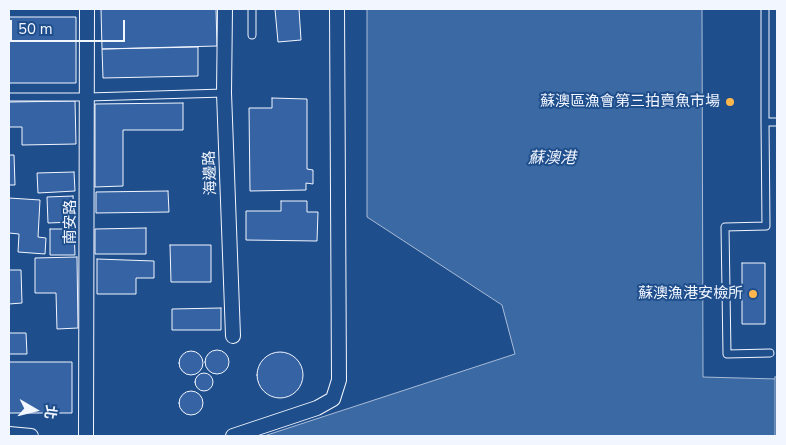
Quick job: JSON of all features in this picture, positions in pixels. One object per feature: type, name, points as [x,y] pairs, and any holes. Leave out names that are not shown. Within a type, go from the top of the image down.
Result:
[{"type":"street","name":"南安路","points":[[86,436],[88,9]]},
{"type":"street","name":"海邊路","points":[[225,9],[224,93],[233,336]]},
{"type":"street","points":[[233,436],[317,408],[333,399],[339,380],[337,9]]},
{"type":"street","points":[[9,434],[31,436]]},
{"type":"lane","points":[[252,9],[252,35]]},
{"type":"lane","points":[[765,9],[766,226],[725,228],[727,354],[770,353]]},
{"type":"lane","points":[[9,98],[224,93]]},
{"type":"lane","points":[[765,122],[777,122]]},
{"type":"water","name":"蘇澳港","points":[[367,9],[702,9],[703,377],[777,379],[777,436],[264,436],[515,354],[502,305],[367,217]]},
{"type":"pier","points":[[775,377],[777,377],[777,436],[775,436]]},
{"type":"building","points":[[101,9],[216,9],[217,46],[102,49]]},
{"type":"building","points":[[275,9],[299,9],[301,40],[278,42]]},
{"type":"building","points":[[9,17],[76,17],[76,83],[9,83]]},
{"type":"building","points":[[198,47],[198,76],[103,78],[102,49]]},
{"type":"building","points":[[272,98],[307,99],[307,169],[313,170],[313,184],[306,183],[306,190],[250,191],[249,108],[272,108]]},
{"type":"building","points":[[75,101],[76,144],[22,145],[22,127],[9,127],[9,102]]},
{"type":"building","points":[[183,103],[183,130],[123,130],[123,186],[95,187],[95,104]]},
{"type":"building","points":[[9,155],[14,155],[15,185],[9,185]]},
{"type":"building","points":[[74,172],[75,191],[38,193],[37,173]]},
{"type":"building","points":[[168,191],[169,212],[96,213],[96,192]]},
{"type":"building","points":[[73,196],[74,222],[48,223],[47,197]]},
{"type":"building","points":[[9,198],[40,200],[38,237],[46,238],[45,254],[18,252],[19,234],[9,233]]},
{"type":"building","points":[[281,201],[307,201],[307,212],[318,212],[317,241],[246,240],[246,211],[281,211]]},
{"type":"building","points":[[146,228],[146,254],[95,254],[95,229]]},
{"type":"building","points":[[50,229],[74,229],[75,255],[50,255]]},
{"type":"building","points":[[170,245],[211,245],[211,282],[171,282]]},
{"type":"building","points":[[77,257],[78,328],[57,329],[56,293],[35,293],[35,258]]},
{"type":"building","points":[[97,259],[154,261],[154,278],[136,278],[136,294],[97,294]]},
{"type":"building","name":"蘇澳漁港安檢所","points":[[742,263],[765,263],[765,324],[742,324]]},
{"type":"building","points":[[9,270],[21,270],[22,303],[9,304]]},
{"type":"building","points":[[221,308],[221,330],[172,330],[172,309]]},
{"type":"building","points":[[9,333],[26,333],[27,354],[9,354]]},
{"type":"building","points":[[217,350],[222,351],[228,357],[228,367],[222,373],[217,374],[212,373],[206,367],[205,362],[206,357],[212,351]]},
{"type":"building","points":[[191,351],[199,355],[203,363],[199,371],[191,375],[183,371],[179,363],[183,355]]},
{"type":"building","points":[[280,352],[293,356],[299,362],[303,375],[299,388],[293,394],[280,398],[267,394],[261,388],[257,375],[261,362],[267,356]]},
{"type":"building","points":[[9,362],[72,362],[72,413],[9,413]]},
{"type":"building","points":[[204,373],[210,376],[213,382],[210,388],[204,391],[198,388],[195,382],[198,376]]},
{"type":"building","points":[[191,391],[196,392],[202,398],[202,408],[196,414],[191,415],[186,414],[180,408],[179,403],[180,398],[186,392]]},
{"type":"place","name":"蘇澳區漁會第三拍賣魚市場","points":[[730,102]]},
{"type":"place","name":"蘇澳漁港安檢所","points":[[753,294]]}]
